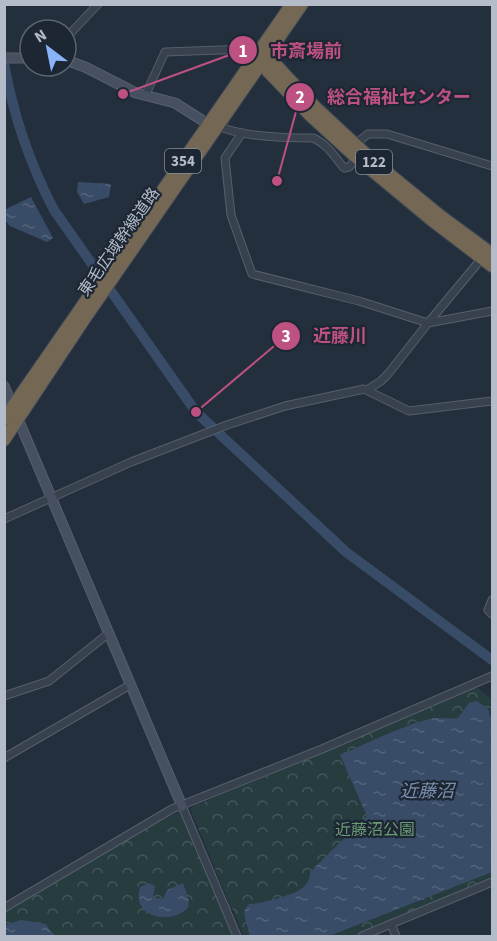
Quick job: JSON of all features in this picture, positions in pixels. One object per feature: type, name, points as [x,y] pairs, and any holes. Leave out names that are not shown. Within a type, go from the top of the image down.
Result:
[{"type":"highway","name":"東毛広域幹線道路","points":[[262,58],[292,4]]},
{"type":"highway","name":"東毛広域幹線道路","points":[[4,419],[111,274],[213,125],[302,4]]},
{"type":"highway","name":"122","points":[[262,58],[354,144],[490,255]]},
{"type":"highway","name":"122","points":[[262,58],[310,115],[357,158],[433,221],[490,255]]},
{"type":"highway","name":"東毛広域幹線道路","points":[[4,440],[98,292]]},
{"type":"street","points":[[78,25],[98,4]]},
{"type":"street","points":[[145,96],[165,52],[249,49],[262,58]]},
{"type":"street","points":[[78,65],[145,96],[175,103],[213,125],[230,131],[317,139],[336,157],[341,166],[346,168],[357,158]]},
{"type":"street","points":[[242,133],[225,158],[231,215],[252,274],[359,301],[428,323],[492,311]]},
{"type":"street","points":[[354,144],[368,134],[387,134],[492,166]]},
{"type":"street","points":[[4,519],[131,462],[225,426],[285,406],[367,390],[384,378],[428,323],[490,255]]},
{"type":"street","points":[[4,386],[20,418],[237,936]]},
{"type":"street","points":[[367,390],[409,411],[492,401]]},
{"type":"street","points":[[492,600],[488,610],[492,614]]},
{"type":"street","points":[[4,696],[49,681],[109,633]]},
{"type":"street","points":[[4,908],[172,809],[322,749],[492,676]]},
{"type":"street","points":[[4,758],[130,685]]},
{"type":"street","points":[[362,936],[492,882]]},
{"type":"street","points":[[391,924],[396,936]]},
{"type":"green space","name":"近藤沼公園","points":[[476,687],[492,699],[492,881],[360,936],[244,936],[232,908],[224,912],[233,936],[5,936],[4,911],[152,825],[180,812],[221,906],[229,903],[190,808]]},
{"type":"water","points":[[78,182],[111,184],[109,197],[84,204],[77,192]]},
{"type":"water","points":[[31,197],[53,238],[47,242],[10,226],[5,220],[6,209]]},
{"type":"water","name":"近藤沼","points":[[477,701],[488,709],[492,722],[492,872],[329,936],[249,936],[244,912],[249,904],[276,899],[301,889],[308,882],[310,872],[367,816],[340,755],[418,722],[439,718],[458,718],[469,703]]},
{"type":"water","points":[[149,883],[155,886],[153,896],[163,899],[167,890],[183,883],[189,901],[188,908],[171,917],[154,916],[146,912],[139,897],[140,887]]},
{"type":"water","points":[[21,920],[46,924],[56,936],[5,936],[5,925]]},
{"type":"waterway","points":[[4,63],[23,138],[54,210],[196,412],[346,552],[492,660]]},
{"type":"place","name":"市斎場前","points":[[123,94]]},
{"type":"place","name":"総合福祉センター","points":[[277,181]]},
{"type":"place","name":"近藤川","points":[[196,412]]}]
